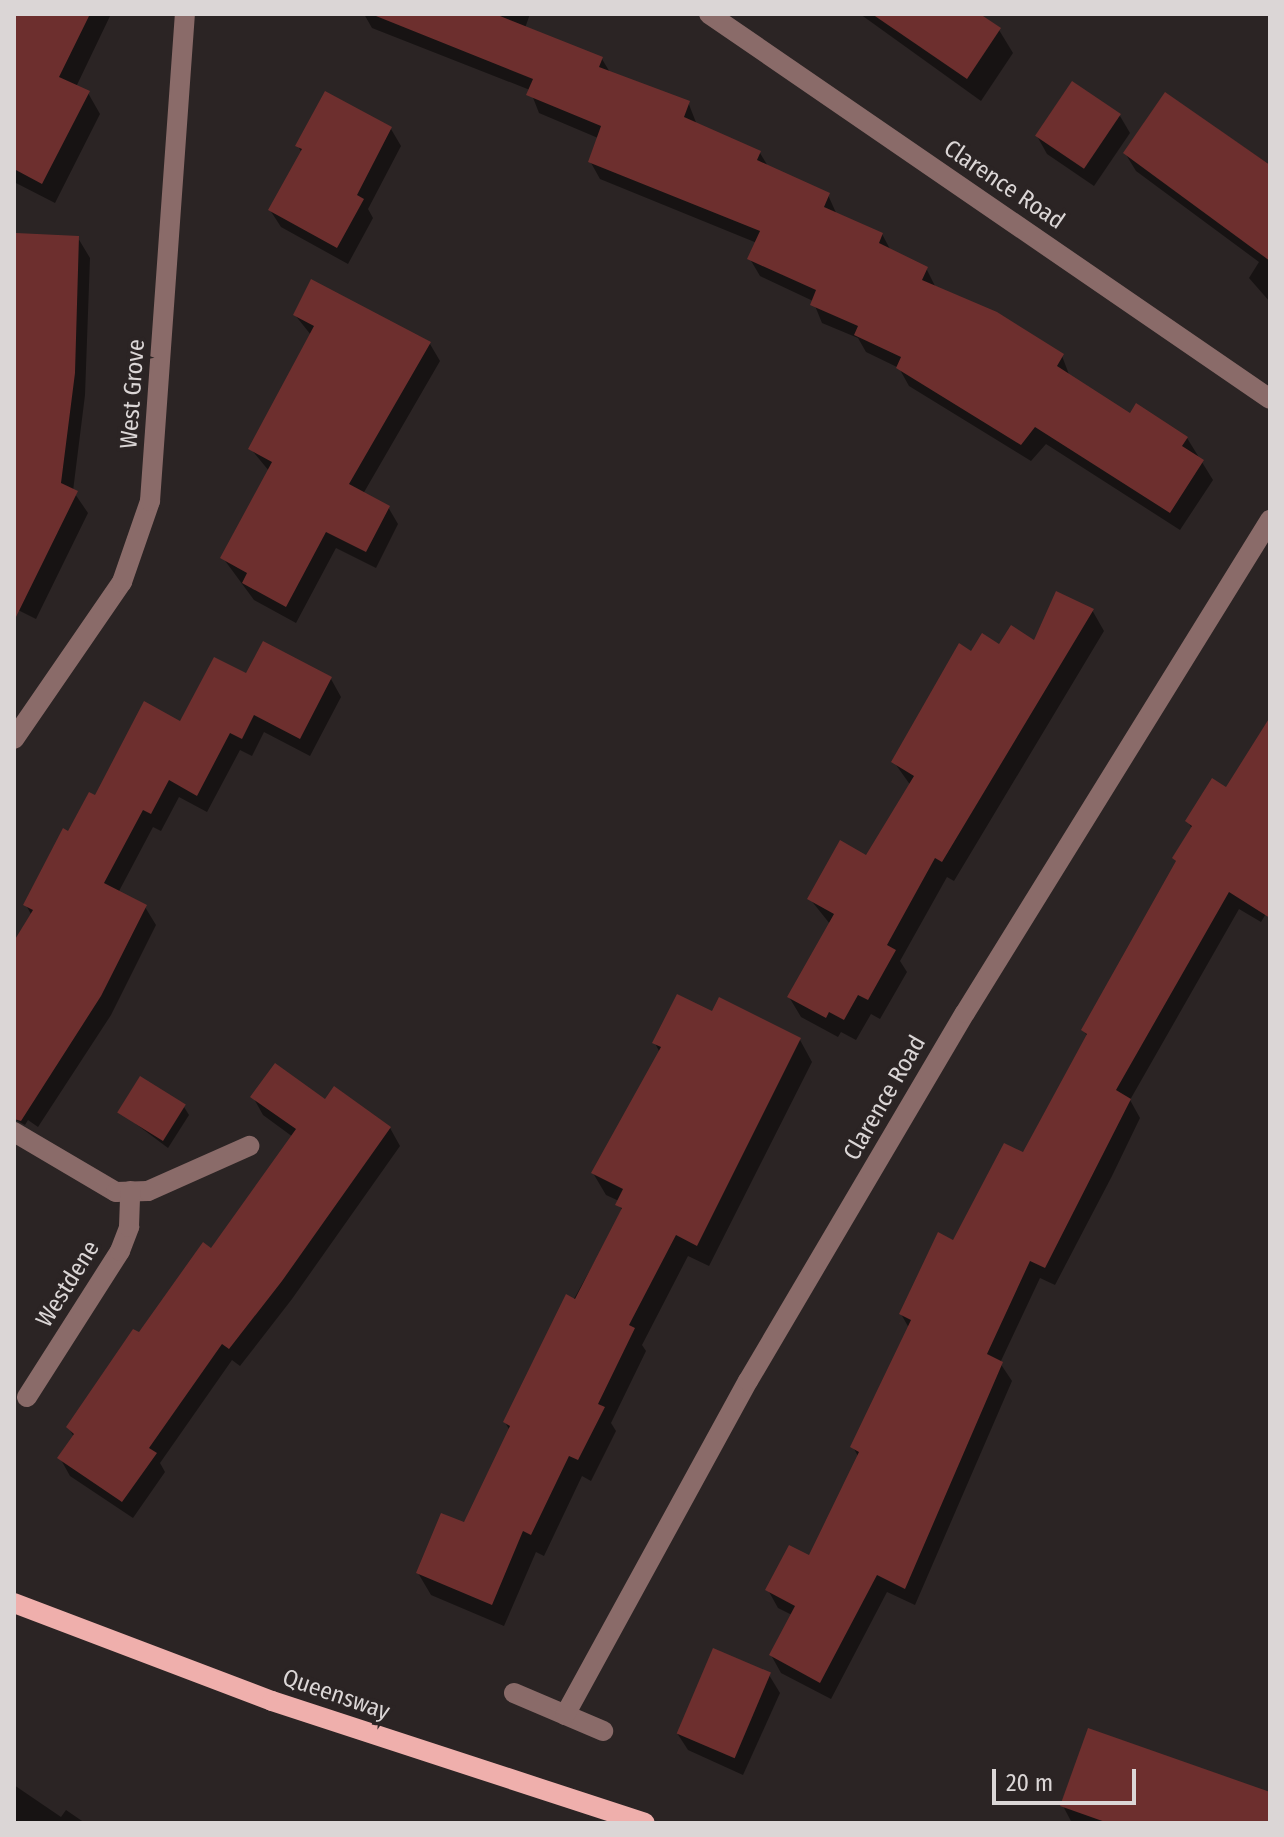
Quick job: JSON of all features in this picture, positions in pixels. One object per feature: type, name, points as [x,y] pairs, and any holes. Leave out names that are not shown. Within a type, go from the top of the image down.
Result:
[{"type":"main road","name":"Queensway","points":[[14,1603],[272,1701],[645,1823]]},
{"type":"street","name":"West Grove","points":[[14,739],[122,582],[150,501],[185,14]]},
{"type":"street","name":"Clarence Road","points":[[709,14],[1270,399]]},
{"type":"street","name":"Clarence Road","points":[[565,1715],[748,1381],[965,1013],[1270,520]]},
{"type":"street","points":[[14,1132],[87,1178],[116,1192],[148,1191],[249,1146]]},
{"type":"street","name":"Westdene","points":[[27,1397],[120,1251],[129,1227],[130,1191]]},
{"type":"street","points":[[514,1693],[603,1731]]},
{"type":"building","points":[[14,14],[90,14],[59,77],[90,91],[42,184],[14,169]]},
{"type":"building","points":[[371,14],[495,14],[603,57],[599,67],[690,101],[684,117],[761,151],[757,160],[830,193],[824,207],[883,233],[879,243],[928,267],[922,280],[997,312],[1064,354],[1057,366],[1130,413],[1136,403],[1188,437],[1182,446],[1204,460],[1170,513],[1035,427],[1021,445],[896,368],[901,357],[854,335],[858,326],[810,305],[816,290],[747,259],[760,231],[588,162],[601,126],[526,95],[533,79]]},
{"type":"building","points":[[872,14],[980,14],[1001,28],[967,79]]},
{"type":"building","points":[[1072,81],[1121,114],[1084,169],[1035,136]]},
{"type":"building","points":[[325,91],[392,127],[357,195],[364,199],[337,248],[268,210],[302,149],[295,146]]},
{"type":"building","points":[[1165,92],[1270,165],[1270,261],[1123,153]]},
{"type":"building","points":[[16,233],[79,236],[75,373],[61,483],[78,491],[14,621]]},
{"type":"building","points":[[311,279],[431,342],[349,484],[390,506],[366,552],[326,532],[286,607],[242,583],[247,573],[220,558],[272,462],[248,449],[314,326],[293,315]]},
{"type":"building","points":[[1056,591],[1094,609],[942,862],[935,858],[887,945],[896,950],[868,1000],[858,995],[844,1020],[829,1012],[826,1018],[787,997],[834,914],[807,899],[840,840],[866,855],[914,776],[891,762],[959,643],[971,651],[982,633],[999,644],[1011,625],[1034,640]]},
{"type":"building","points":[[263,641],[332,677],[300,739],[254,715],[242,739],[230,733],[197,796],[169,780],[151,814],[143,810],[104,883],[147,905],[101,996],[21,1121],[14,1119],[14,941],[33,910],[23,905],[63,828],[68,831],[89,792],[95,795],[144,701],[180,721],[214,657],[246,673]]},
{"type":"building","points":[[1270,717],[1270,918],[1229,892],[1116,1090],[1131,1099],[1045,1268],[1030,1261],[987,1354],[1003,1362],[905,1589],[877,1575],[820,1683],[769,1655],[795,1606],[765,1590],[789,1545],[809,1555],[859,1452],[850,1447],[911,1320],[899,1314],[938,1232],[953,1240],[1004,1143],[1023,1152],[1087,1034],[1081,1030],[1176,861],[1172,858],[1192,826],[1185,821],[1212,778],[1226,787]]},
{"type":"building","points":[[677,994],[712,1011],[719,997],[801,1038],[697,1246],[676,1235],[629,1325],[635,1328],[598,1404],[605,1407],[578,1460],[569,1456],[531,1535],[523,1531],[492,1605],[416,1573],[441,1513],[464,1522],[510,1426],[503,1422],[566,1294],[575,1299],[622,1208],[615,1205],[623,1189],[591,1173],[661,1047],[652,1043]]},
{"type":"building","points":[[275,1063],[325,1099],[334,1086],[391,1127],[282,1281],[229,1349],[222,1344],[149,1448],[157,1453],[122,1502],[57,1458],[74,1434],[66,1427],[133,1329],[139,1332],[203,1242],[211,1248],[296,1129],[250,1097]]},
{"type":"building","points":[[140,1076],[186,1105],[163,1141],[117,1112]]},
{"type":"building","points":[[713,1648],[771,1673],[735,1758],[677,1734]]},
{"type":"building","points":[[1088,1728],[1270,1792],[1270,1823],[1108,1823],[1060,1806]]}]
